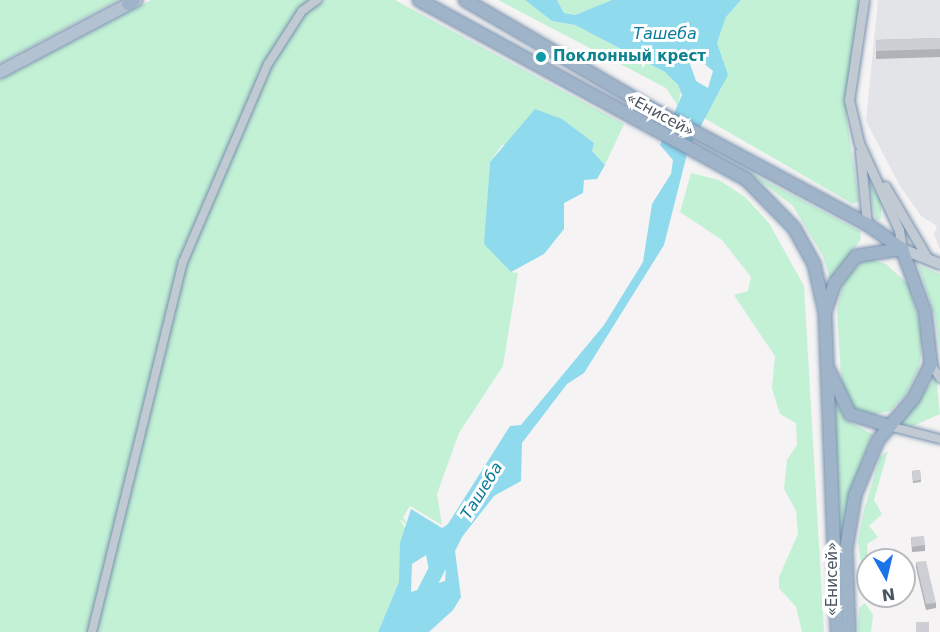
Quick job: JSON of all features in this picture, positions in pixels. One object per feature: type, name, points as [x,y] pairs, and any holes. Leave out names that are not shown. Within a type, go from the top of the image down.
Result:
[{"type":"highway","name":"«Енисей»","points":[[419,0],[746,179],[782,210],[814,264],[825,313],[837,632]]},
{"type":"highway","name":"«Енисей»","points":[[465,0],[654,110],[867,225],[902,249]]},
{"type":"highway","name":"«Енисей»","points":[[825,313],[835,283],[856,256],[902,249]]},
{"type":"highway","points":[[902,249],[925,312],[936,361]]},
{"type":"highway","name":"«Енисей»","points":[[825,353],[843,407],[856,419],[889,426]]},
{"type":"highway","name":"«Енисей»","points":[[849,632],[846,549],[855,495],[865,464],[889,426],[936,361]]},
{"type":"main road","points":[[0,72],[132,1]]},
{"type":"main road","points":[[902,249],[940,264]]},
{"type":"street","points":[[93,632],[183,262],[268,64],[303,11],[317,0]]},
{"type":"street","points":[[864,0],[849,100],[859,143],[867,225]]},
{"type":"street","points":[[859,143],[899,230],[902,249]]},
{"type":"street","points":[[859,143],[928,259]]},
{"type":"street","points":[[936,361],[940,378]]},
{"type":"street","points":[[889,426],[940,439]]},
{"type":"shaded area","points":[[878,0],[940,0],[940,250],[934,234],[937,226],[921,216],[900,186],[866,121]]},
{"type":"green space","points":[[0,0],[118,0],[0,63]]},
{"type":"green space","points":[[151,0],[395,0],[624,124],[605,165],[592,151],[502,145],[490,162],[485,244],[511,272],[518,273],[503,366],[459,433],[437,494],[442,525],[410,506],[403,517],[408,525],[399,519],[406,529],[399,582],[378,632],[0,632],[0,80]]},
{"type":"green space","points":[[498,0],[525,0],[552,21],[575,25],[669,74],[681,90],[678,106],[666,88]]},
{"type":"green space","points":[[557,0],[612,0],[575,15],[564,13]]},
{"type":"green space","points":[[741,0],[861,0],[846,115],[859,201],[853,204],[704,118],[722,87],[717,43],[726,17]]},
{"type":"green space","points":[[747,171],[860,231],[861,239],[831,282],[823,256],[793,206]]},
{"type":"green space","points":[[691,173],[719,180],[745,197],[769,223],[804,286],[824,632],[802,632],[796,607],[779,588],[779,577],[798,534],[796,511],[784,489],[787,460],[797,445],[796,423],[780,414],[772,388],[775,356],[734,295],[748,291],[751,277],[722,240],[680,212]]},
{"type":"green space","points":[[868,181],[881,201],[881,219],[876,220]]},
{"type":"green space","points":[[867,258],[886,264],[909,285],[923,337],[919,368],[906,394],[890,411],[870,415],[853,410],[842,393],[837,309],[845,277]]},
{"type":"green space","points":[[918,265],[940,274],[940,352],[935,316]]},
{"type":"green space","points":[[936,376],[940,414],[913,426],[900,425]]},
{"type":"green space","points":[[831,394],[846,420],[872,434],[848,498],[839,587]]},
{"type":"green space","points":[[888,451],[874,500],[882,514],[869,526],[878,537],[867,544],[867,548],[859,548],[864,510],[880,457]]},
{"type":"green space","points":[[859,608],[868,608],[873,615],[871,632],[858,632]]},
{"type":"water","points":[[525,0],[557,0],[564,13],[575,15],[612,0],[741,0],[726,17],[717,43],[728,75],[688,150],[664,245],[584,373],[567,384],[522,443],[521,481],[494,496],[462,537],[455,551],[461,597],[453,610],[429,632],[378,632],[399,582],[400,543],[411,509],[442,528],[448,524],[510,426],[521,425],[604,325],[643,262],[652,204],[671,174],[673,160],[660,145],[682,95],[678,85],[665,72],[575,25],[552,21]],"holes":[[[695,56],[713,71],[708,88],[696,81],[689,61]],[[426,555],[429,570],[446,570],[445,581],[411,592],[412,564]]]},
{"type":"water","points":[[535,109],[562,119],[594,143],[592,151],[605,165],[597,179],[584,180],[583,193],[564,203],[564,229],[544,254],[511,272],[484,244],[490,162]]},
{"type":"building","points":[[940,38],[940,49],[876,51],[876,40]]},
{"type":"building","points":[[920,470],[921,480],[913,481],[912,471]]},
{"type":"building","points":[[924,536],[925,545],[912,547],[911,537]]},
{"type":"building","points":[[926,561],[936,603],[926,604],[916,562]]},
{"type":"building","points":[[916,622],[929,622],[929,632],[916,632]]},
{"type":"waterway","name":"Ташеба","points":[[405,632],[447,549]]},
{"type":"place","name":"Поклонный крест","points":[[541,57]]}]
